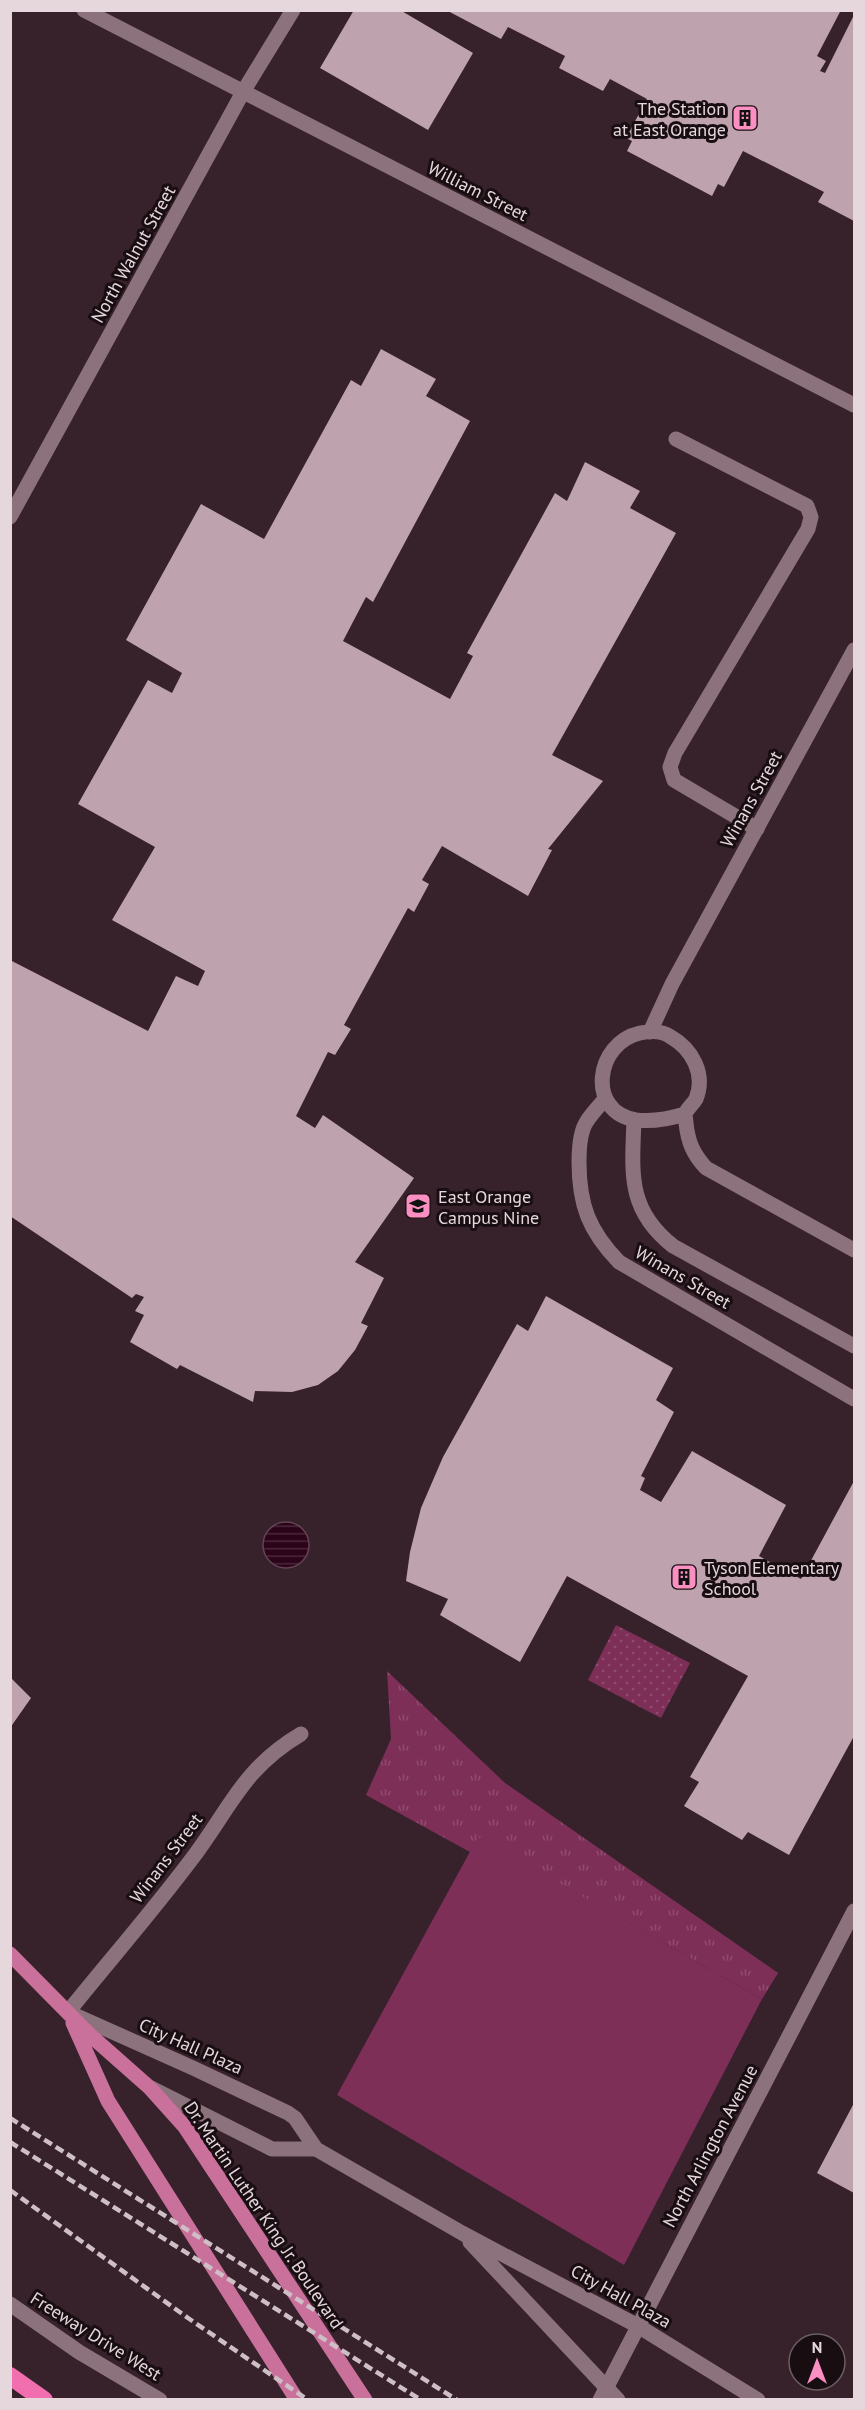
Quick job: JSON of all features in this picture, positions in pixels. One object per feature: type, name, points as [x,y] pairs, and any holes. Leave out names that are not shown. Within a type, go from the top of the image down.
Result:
[{"type":"highway","points":[[10,2376],[44,2400]]},
{"type":"main road","name":"Dr. Martin Luther King Jr. Boulevard","points":[[10,1954],[115,2060],[150,2088],[185,2127],[365,2400]]},
{"type":"main road","name":"Dr. Martin Luther King Jr. Boulevard","points":[[68,2012],[108,2101],[297,2400]]},
{"type":"street","name":"William Street","points":[[84,10],[855,405]]},
{"type":"street","name":"North Walnut Street","points":[[10,517],[243,92],[293,10]]},
{"type":"street","points":[[676,439],[807,506],[811,517],[808,528],[675,753],[670,767],[674,780],[757,829]]},
{"type":"street","name":"Winans Street","points":[[650,1032],[672,984],[855,650]]},
{"type":"street","points":[[650,1032],[668,1035],[684,1045],[695,1061],[699,1079],[696,1099],[685,1114],[651,1121],[634,1120],[620,1115],[605,1099],[602,1081],[605,1062],[615,1046],[631,1035],[650,1032]]},
{"type":"street","name":"Winans Street","points":[[605,1099],[586,1122],[579,1152],[582,1202],[592,1229],[601,1243],[619,1262],[855,1399]]},
{"type":"street","points":[[685,1114],[688,1141],[695,1156],[706,1168],[855,1250]]},
{"type":"street","name":"Winans Street","points":[[634,1120],[632,1168],[634,1189],[638,1204],[647,1221],[659,1236],[673,1246],[855,1346]]},
{"type":"street","name":"Winans Street","points":[[68,2012],[192,1858],[255,1769],[270,1754],[301,1734]]},
{"type":"street","name":"North Arlington Avenue","points":[[603,2394],[855,1911]]},
{"type":"street","name":"City Hall Plaza","points":[[68,2012],[272,2105],[295,2118],[316,2150],[462,2233],[638,2326],[758,2400]]},
{"type":"street","name":"City Hall Plaza","points":[[150,2088],[272,2150],[316,2150]]},
{"type":"street","name":"City Hall Plaza","points":[[462,2233],[603,2394],[618,2400]]},
{"type":"street","name":"Freeway Drive West","points":[[10,2304],[79,2352],[160,2400]]},
{"type":"green space","points":[[616,1625],[690,1663],[661,1718],[588,1680]]},
{"type":"green space","points":[[387,1671],[505,1783],[778,1973],[762,1999],[479,1838],[470,1852],[366,1795],[391,1739]]},
{"type":"green space","points":[[478,1837],[762,1999],[624,2265],[337,2095]]},
{"type":"shaded area","points":[[291,1522],[303,1528],[308,1536],[308,1554],[303,1562],[295,1567],[281,1568],[269,1562],[264,1554],[263,1540],[269,1528],[277,1523]]},
{"type":"building","points":[[354,10],[400,10],[473,53],[428,130],[320,68]]},
{"type":"building","name":"The Station at East Orange","points":[[446,10],[841,10],[817,56],[826,61],[820,71],[825,73],[854,15],[854,221],[818,202],[824,192],[743,151],[724,187],[718,184],[712,196],[627,151],[632,141],[626,138],[647,99],[610,79],[603,91],[559,68],[565,56],[508,27],[501,39]]},
{"type":"building","points":[[381,349],[436,379],[426,396],[470,421],[373,602],[366,597],[343,641],[450,699],[473,656],[467,653],[555,493],[567,501],[585,462],[640,491],[630,508],[676,533],[552,755],[603,781],[548,849],[552,850],[528,896],[442,846],[422,880],[429,884],[414,912],[408,908],[344,1025],[351,1029],[335,1055],[328,1052],[296,1116],[315,1128],[323,1115],[414,1178],[355,1262],[384,1278],[361,1323],[368,1326],[355,1350],[338,1371],[318,1385],[292,1392],[255,1391],[253,1402],[180,1365],[177,1369],[130,1342],[144,1315],[135,1311],[144,1297],[136,1294],[132,1298],[10,1216],[10,960],[148,1031],[176,976],[198,986],[205,971],[112,920],[155,847],[78,804],[148,680],[172,693],[182,673],[126,640],[201,504],[264,539],[351,380],[361,386]]},
{"type":"building","name":"Tyson Elementary School","points":[[546,1296],[673,1368],[656,1400],[674,1412],[641,1476],[645,1478],[640,1490],[661,1502],[692,1451],[786,1505],[759,1556],[801,1579],[854,1481],[854,1736],[789,1855],[748,1832],[742,1840],[684,1806],[699,1782],[690,1777],[748,1676],[567,1576],[520,1662],[440,1615],[448,1599],[406,1581],[410,1552],[421,1508],[443,1457],[517,1324],[528,1331]]},
{"type":"building","points":[[10,1677],[31,1698],[10,1728]]},
{"type":"building","points":[[854,2103],[854,2193],[817,2173]]},
{"type":"railway","points":[[10,2118],[457,2400]]},
{"type":"railway","points":[[10,2142],[421,2400]]},
{"type":"railway","points":[[10,2190],[188,2318],[308,2400]]},
{"type":"place","name":"The Station at East Orange","points":[[745,118]]},
{"type":"place","name":"East Orange Campus Nine","points":[[418,1206]]},
{"type":"place","name":"Tyson Elementary School","points":[[684,1577]]}]
